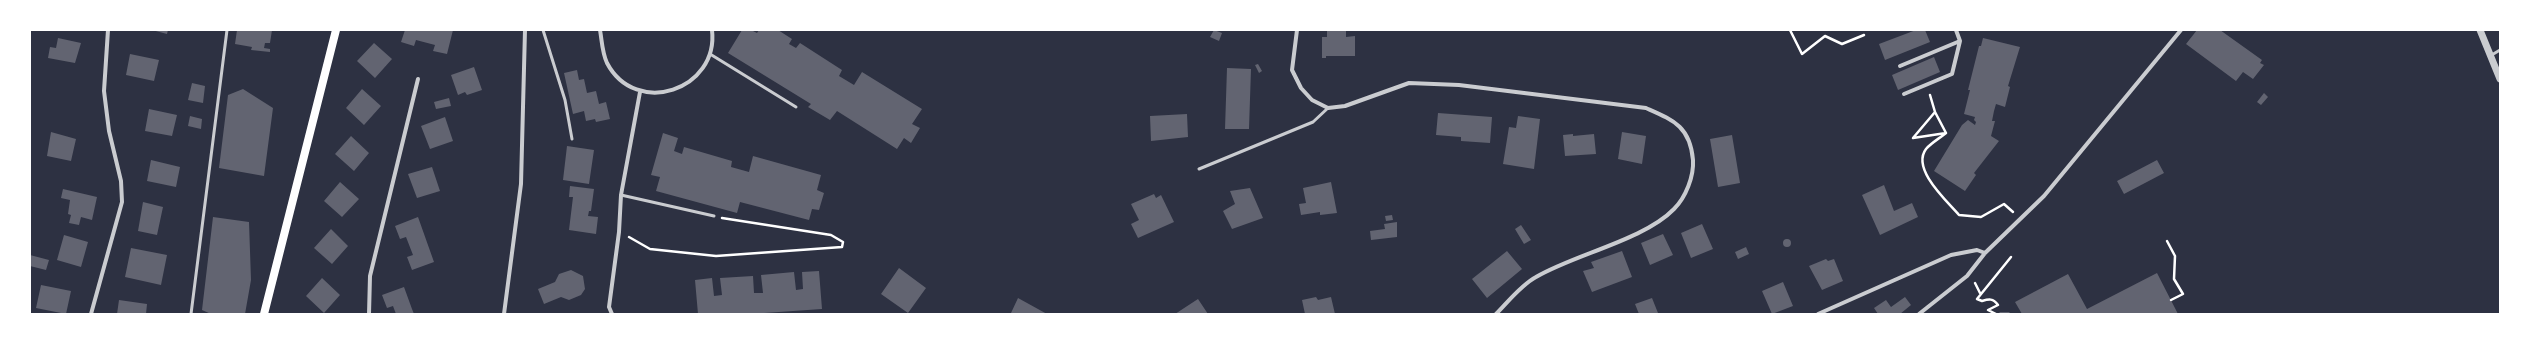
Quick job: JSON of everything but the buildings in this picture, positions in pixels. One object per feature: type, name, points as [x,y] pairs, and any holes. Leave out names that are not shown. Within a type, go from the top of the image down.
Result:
[{"type":"main road","points":[[264,314],[336,30]]},
{"type":"street","points":[[91,314],[122,202],[121,181],[109,131],[104,91],[108,30]]},
{"type":"street","points":[[504,314],[521,184],[525,30]]},
{"type":"street","points":[[600,30],[602,50],[607,63],[615,74],[640,92],[670,92],[682,86],[699,73],[710,54],[712,30]]},
{"type":"street","points":[[1297,30],[1292,70],[1301,88],[1312,100],[1328,108],[1345,106],[1409,83],[1459,85],[1646,108],[1674,121],[1688,136],[1694,168],[1689,184],[1674,209],[1633,235],[1564,262],[1534,278],[1496,314]]},
{"type":"street","points":[[1904,94],[1952,74],[1960,41],[1956,30]]},
{"type":"street","points":[[1919,314],[1967,276],[1985,253],[2048,190],[2181,30]]},
{"type":"street","points":[[2480,30],[2500,79]]},
{"type":"street","points":[[1900,66],[1960,41]]},
{"type":"street","points":[[370,314],[370,276],[418,79]]},
{"type":"street","points":[[612,314],[609,306],[619,232],[621,195],[640,92]]},
{"type":"street","points":[[1818,314],[1951,254],[1977,250],[1985,253]]},
{"type":"lane","points":[[191,314],[227,30]]},
{"type":"lane","points":[[543,30],[565,100],[572,139]]},
{"type":"lane","points":[[2490,56],[2500,50]]},
{"type":"lane","points":[[710,54],[796,107]]},
{"type":"lane","points":[[1199,169],[1313,122],[1328,108]]},
{"type":"lane","points":[[621,195],[714,216]]},
{"type":"path","points":[[1790,30],[1802,54],[1825,36],[1842,44],[1864,34]]},
{"type":"path","points":[[1927,85],[1935,112],[1946,133]]},
{"type":"path","points":[[1935,112],[1913,138],[1946,133]]},
{"type":"path","points":[[1946,133],[1926,150],[1923,161],[1924,169],[1933,187],[1959,215],[1971,218],[1981,217],[2004,204]]},
{"type":"path","points":[[619,232],[650,249],[716,256],[842,247],[843,242],[830,235],[714,216]]},
{"type":"path","points":[[2167,241],[2175,256],[2174,279],[2183,294],[2171,300]]},
{"type":"path","points":[[1996,314],[1988,310],[1998,305],[1994,300],[1989,299],[1982,301],[1977,298],[2011,257]]},
{"type":"path","points":[[2000,314],[2009,314]]}]
